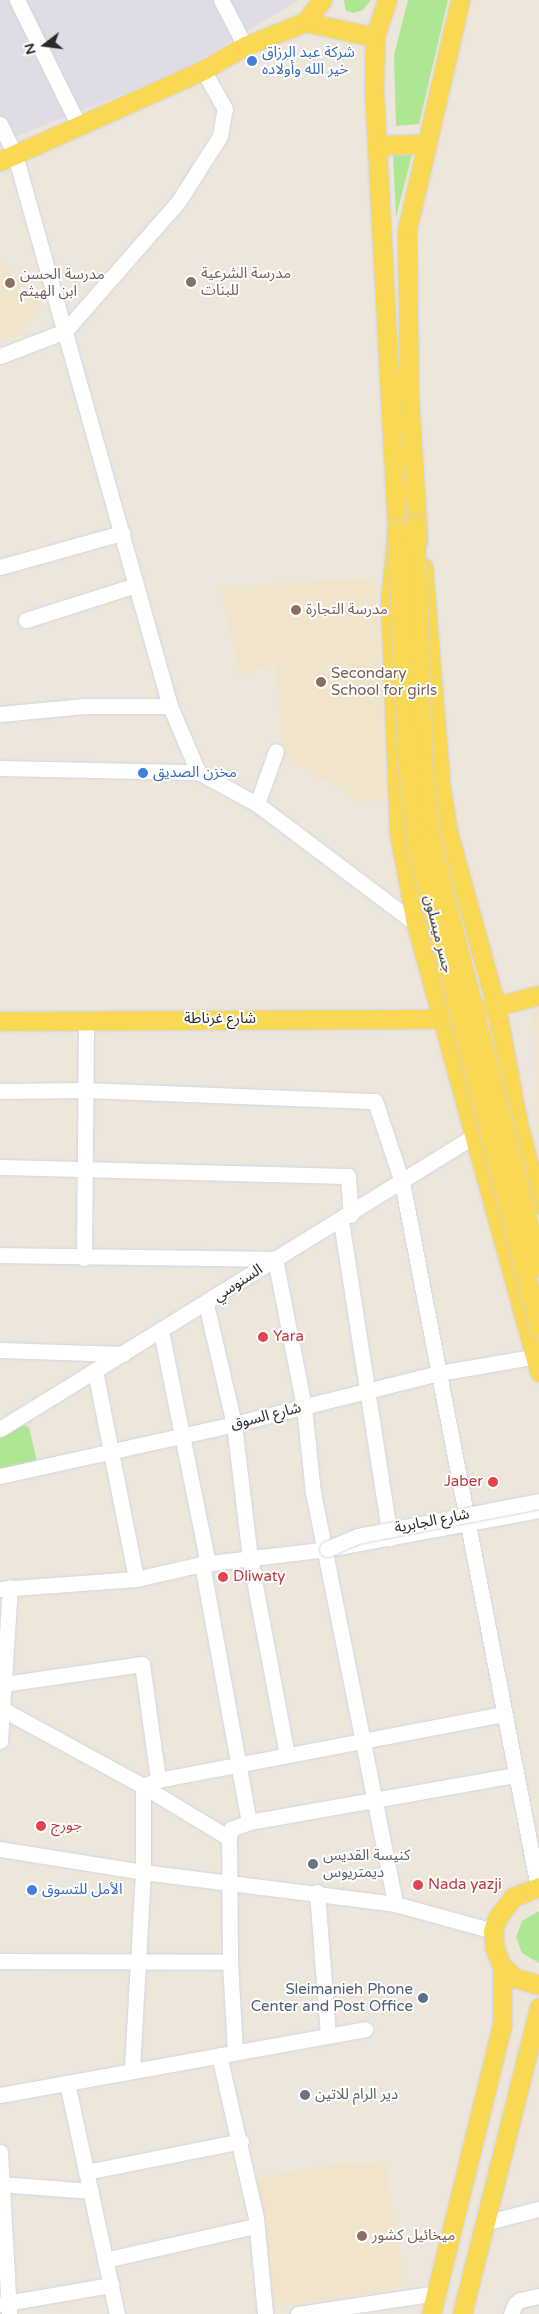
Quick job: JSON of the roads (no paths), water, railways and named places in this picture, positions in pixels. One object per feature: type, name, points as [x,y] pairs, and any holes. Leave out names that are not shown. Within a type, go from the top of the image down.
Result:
[{"type":"main road","points":[[8,158],[203,70],[245,46],[306,22],[322,0]]},
{"type":"main road","points":[[387,0],[375,37],[380,228],[397,530],[390,602],[394,767],[399,833],[416,924],[536,1364]]},
{"type":"main road","points":[[460,0],[406,230],[415,524],[429,608],[441,789],[448,832],[496,1006],[518,1123],[539,1204]]},
{"type":"main road","points":[[306,22],[375,37]]},
{"type":"main road","points":[[378,145],[426,144]]},
{"type":"main road","points":[[380,228],[406,230]]},
{"type":"main road","points":[[386,354],[409,353]]},
{"type":"main road","name":"جسر ميسلون","points":[[415,524],[422,765],[431,842],[539,1266]]},
{"type":"main road","name":"جسر ميسلون","points":[[397,530],[408,768],[417,846],[539,1328]]},
{"type":"main road","name":"شارع غرناطة","points":[[0,1021],[441,1019],[539,995]]},
{"type":"main road","points":[[539,1887],[513,1897],[500,1912],[493,1931],[494,1949],[502,1966],[515,1978],[539,1985]]},
{"type":"main road","points":[[431,2314],[502,2024],[502,1966]]},
{"type":"main road","points":[[462,2314],[539,2008]]},
{"type":"street","points":[[17,0],[78,126]]},
{"type":"street","points":[[221,0],[245,46]]},
{"type":"street","points":[[0,356],[65,331],[178,202],[220,136],[225,109],[203,70]]},
{"type":"street","points":[[0,124],[8,158],[65,331],[170,706],[198,772]]},
{"type":"street","points":[[0,567],[122,533]]},
{"type":"street","points":[[26,620],[136,585]]},
{"type":"street","points":[[0,714],[85,706],[170,706]]},
{"type":"street","points":[[257,804],[276,751]]},
{"type":"street","points":[[0,768],[198,772],[257,804],[416,924]]},
{"type":"street","points":[[84,1258],[86,1020]]},
{"type":"street","points":[[0,1091],[86,1090],[375,1101],[402,1182],[466,1524],[539,1887]]},
{"type":"street","name":"السنوسي","points":[[0,1429],[206,1304],[275,1259],[346,1218],[474,1136]]},
{"type":"street","points":[[0,1167],[348,1176],[346,1218],[368,1392],[390,1538]]},
{"type":"street","points":[[0,1255],[84,1258],[275,1259],[304,1407],[313,1492],[327,1549],[394,1904]]},
{"type":"street","points":[[206,1304],[234,1424],[250,1560],[287,1754]]},
{"type":"street","points":[[161,1331],[205,1564],[249,1822]]},
{"type":"street","points":[[0,1350],[123,1354]]},
{"type":"street","name":"شارع السوق","points":[[0,1476],[234,1424],[439,1373],[536,1364]]},
{"type":"street","points":[[95,1371],[136,1580]]},
{"type":"street","name":"شارع الجابرية","points":[[327,1549],[358,1536],[539,1501]]},
{"type":"street","points":[[0,1741],[5,1588],[136,1580],[205,1564],[250,1560],[327,1549],[539,1510]]},
{"type":"street","points":[[3,1684],[142,1664],[158,1780]]},
{"type":"street","points":[[0,1709],[143,1786],[229,1838]]},
{"type":"street","points":[[143,1786],[158,1780],[287,1754],[503,1714]]},
{"type":"street","points":[[235,2052],[228,1881],[230,1828],[249,1822],[373,1799],[516,1775]]},
{"type":"street","points":[[132,2071],[140,1961],[143,1786]]},
{"type":"street","points":[[0,1849],[143,1872],[317,1892],[394,1904],[493,1931]]},
{"type":"street","points":[[317,1892],[328,2035]]},
{"type":"street","points":[[0,1961],[230,1962]]},
{"type":"street","points":[[0,2095],[365,2028]]},
{"type":"street","points":[[220,2055],[241,2141],[255,2226],[265,2314]]},
{"type":"street","points":[[66,2083],[117,2314]]},
{"type":"street","points":[[86,2172],[241,2141]]},
{"type":"street","points":[[0,2152],[6,2308],[111,2285]]},
{"type":"street","points":[[1,2184],[90,2191]]},
{"type":"street","points":[[484,2223],[539,2209]]},
{"type":"street","points":[[105,2260],[255,2226]]},
{"type":"street","points":[[299,2314],[437,2293]]},
{"type":"street","points":[[511,2314],[515,2304],[520,2300],[539,2296]]},
{"type":"place","name":"شركة عبد الرزاق خير الله وأولاده","points":[[252,61]]},
{"type":"place","name":"مدرسة الشرعية للبنات","points":[[191,282]]},
{"type":"place","name":"مدرسة الحسن ابن الهيثم","points":[[10,283]]},
{"type":"place","name":"مدرسة التجارة","points":[[296,610]]},
{"type":"place","name":"Secondary School for girls","points":[[321,682]]},
{"type":"place","name":"مخزن الصديق","points":[[143,773]]},
{"type":"place","name":"Yara","points":[[263,1337]]},
{"type":"place","name":"Jaber","points":[[493,1482]]},
{"type":"place","name":"Dliwaty","points":[[223,1577]]},
{"type":"place","name":"جورج","points":[[41,1826]]},
{"type":"place","name":"كنيسة القديس ديمتريوس","points":[[313,1864]]},
{"type":"place","name":"Nada yazji","points":[[418,1885]]},
{"type":"place","name":"الأمل للتسوق","points":[[32,1890]]},
{"type":"place","name":"Sleimanieh Phone Center and Post Office","points":[[423,1998]]},
{"type":"place","name":"دير الرام للاتين","points":[[305,2095]]},
{"type":"place","name":"ميخائيل كشور","points":[[362,2236]]}]
